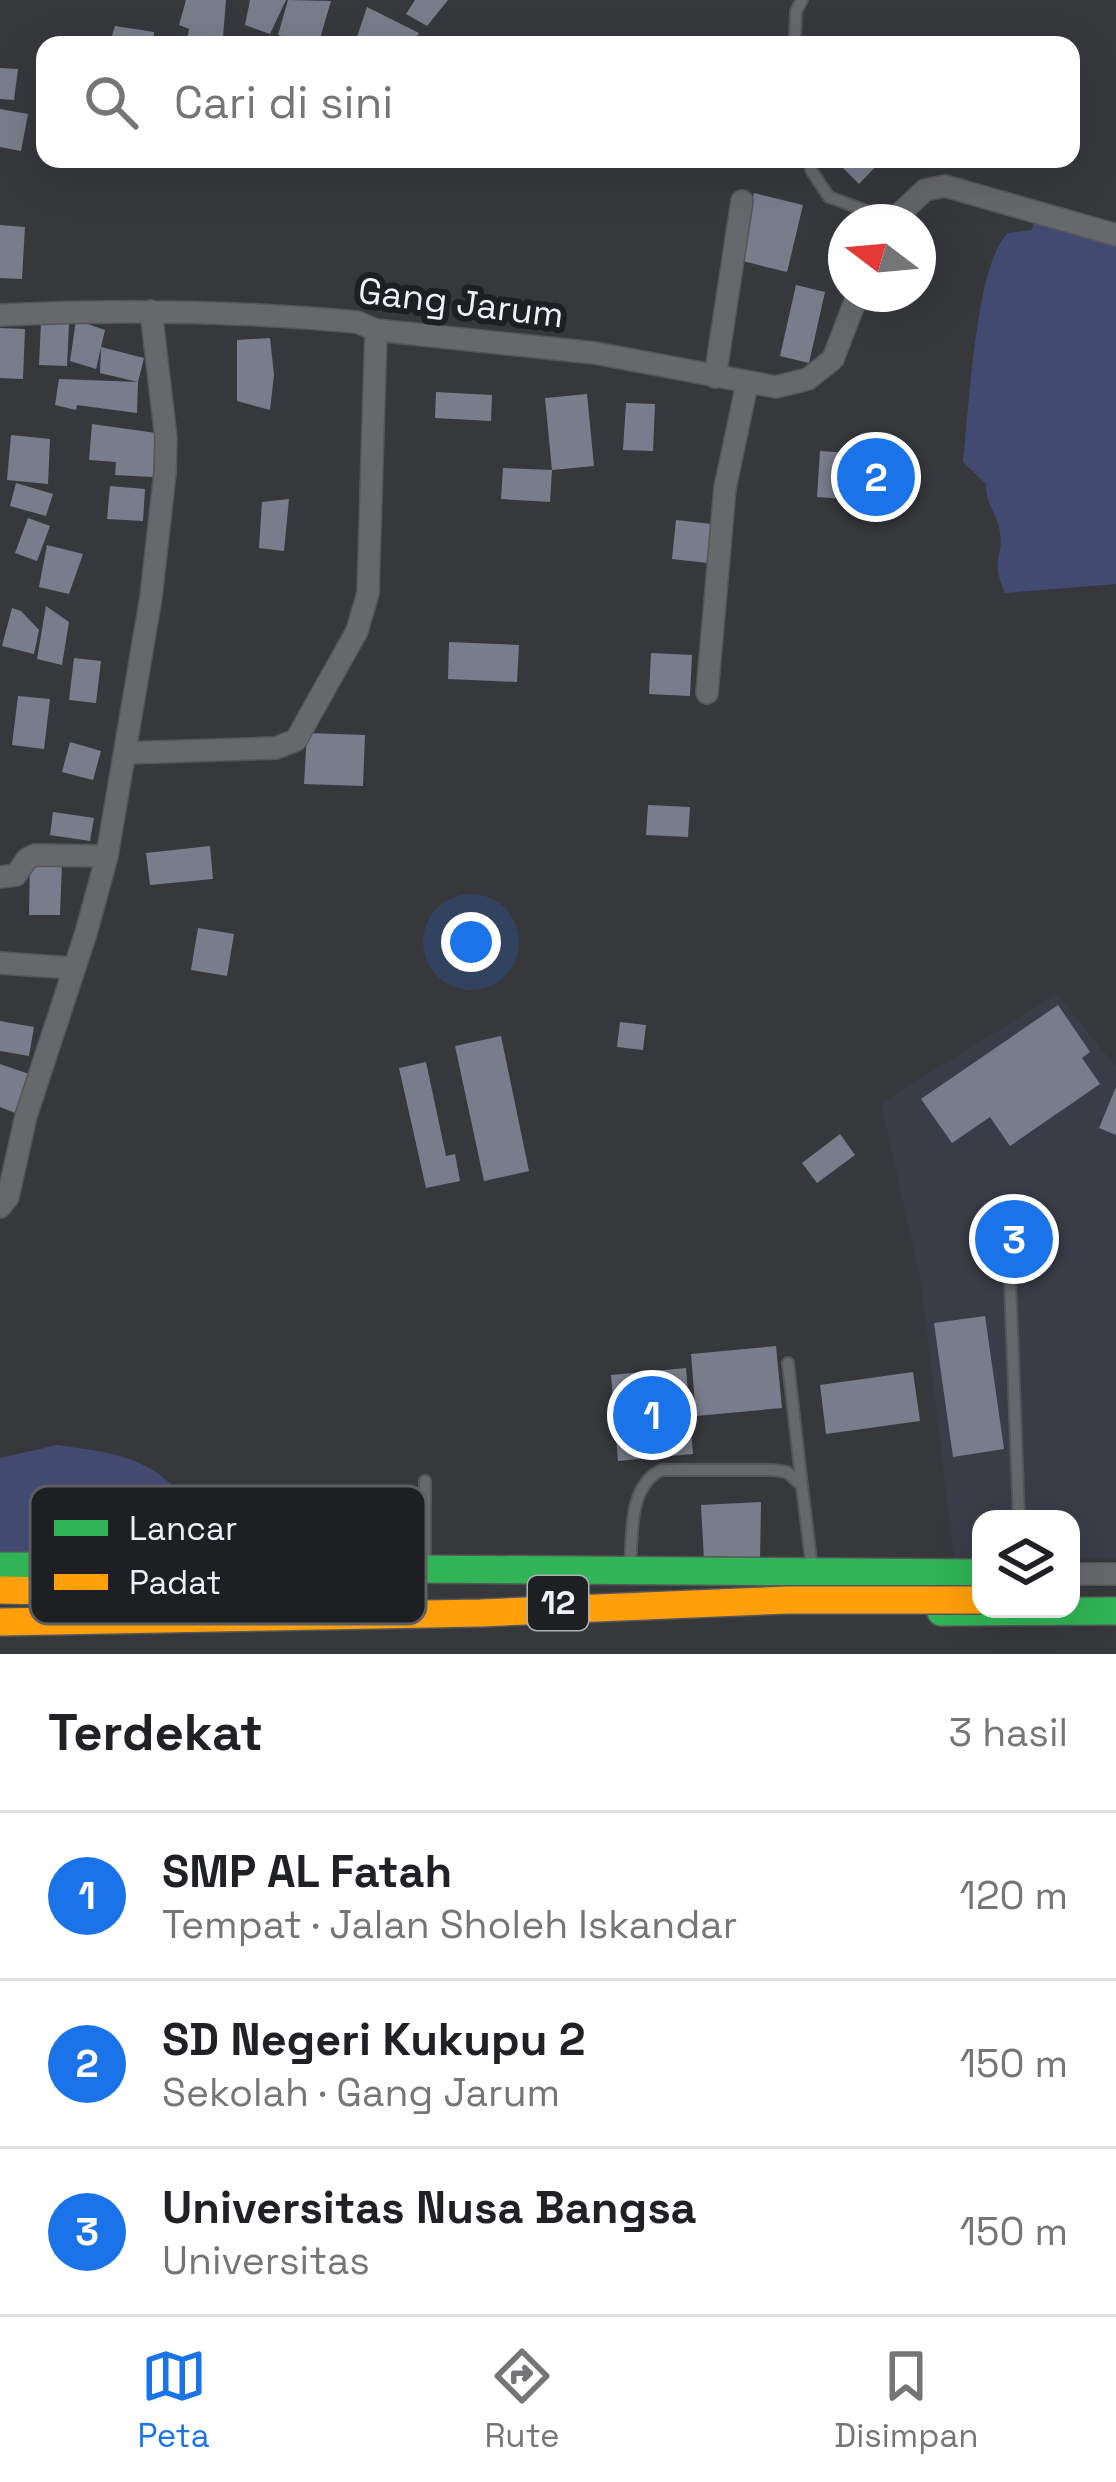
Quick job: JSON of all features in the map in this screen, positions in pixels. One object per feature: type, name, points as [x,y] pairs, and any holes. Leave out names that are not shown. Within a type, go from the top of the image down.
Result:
[{"type":"main road","points":[[0,1566],[30,1566]]},
{"type":"main road","points":[[426,1569],[972,1573]]},
{"type":"main road","name":"12","points":[[0,1590],[30,1591]]},
{"type":"main road","name":"12","points":[[426,1598],[758,1610],[1116,1612]]},
{"type":"main road","points":[[426,1614],[787,1600],[972,1600]]},
{"type":"main road","points":[[1080,1600],[1116,1602]]},
{"type":"main road","points":[[0,1622],[30,1621]]},
{"type":"street","points":[[910,204],[925,190],[944,186],[1116,235]]},
{"type":"street","points":[[715,376],[742,201]]},
{"type":"street","points":[[4,1202],[107,856],[125,753],[165,473],[166,438],[151,310]]},
{"type":"street","name":"Gang Jarum","points":[[0,315],[151,310],[271,314],[525,344],[776,387],[808,379],[832,359],[851,312]]},
{"type":"street","points":[[125,753],[276,748],[296,740],[357,631],[368,593],[376,330]]},
{"type":"street","points":[[707,693],[725,488],[747,384]]},
{"type":"street","points":[[0,877],[16,875],[35,855],[107,856]]},
{"type":"street","points":[[0,963],[73,968]]},
{"type":"street","points":[[1080,1574],[1116,1574]]},
{"type":"lane","points":[[795,36],[796,10],[802,0]]},
{"type":"lane","points":[[812,168],[829,196],[849,204]]},
{"type":"lane","points":[[1010,1281],[1019,1510]]},
{"type":"lane","points":[[788,1364],[812,1571]]},
{"type":"lane","points":[[630,1570],[636,1504],[649,1476],[661,1470],[787,1472],[802,1486]]},
{"type":"lane","points":[[425,1480],[425,1486]]},
{"type":"shaded area","points":[[1035,213],[1116,235],[1116,584],[1005,593],[997,565],[1000,533],[986,484],[963,462],[975,340],[988,275],[1008,233],[1032,230]]},
{"type":"shaded area","points":[[1057,994],[1116,1067],[1116,1558],[1080,1558],[1080,1510],[972,1510],[972,1557],[954,1557],[921,1281],[881,1103]]},
{"type":"shaded area","points":[[57,1445],[105,1452],[147,1467],[173,1486],[30,1486],[30,1556],[0,1556],[0,1458]]},
{"type":"building","points":[[186,0],[226,0],[223,36],[188,36],[189,29],[179,25]]},
{"type":"building","points":[[250,0],[286,0],[270,34],[245,25]]},
{"type":"building","points":[[288,0],[331,1],[321,36],[278,35]]},
{"type":"building","points":[[415,0],[448,0],[427,26],[406,14]]},
{"type":"building","points":[[367,7],[419,33],[418,36],[357,36]]},
{"type":"building","points":[[115,26],[154,32],[154,36],[112,36]]},
{"type":"building","points":[[0,68],[18,69],[14,100],[0,99]]},
{"type":"building","points":[[0,109],[28,114],[21,151],[0,147]]},
{"type":"building","points":[[843,168],[874,168],[859,184]]},
{"type":"building","points":[[754,193],[803,205],[787,272],[738,260]]},
{"type":"building","points":[[0,225],[25,227],[22,279],[0,278]]},
{"type":"building","points":[[796,285],[825,292],[809,363],[780,356]]},
{"type":"building","points":[[76,320],[105,330],[96,369],[70,361]]},
{"type":"building","points":[[41,322],[69,324],[67,366],[39,365]]},
{"type":"building","points":[[0,328],[25,329],[23,379],[0,378]]},
{"type":"building","points":[[270,338],[274,375],[270,410],[237,401],[237,340]]},
{"type":"building","points":[[101,347],[144,358],[138,382],[100,373]]},
{"type":"building","points":[[59,379],[138,382],[137,413],[55,405]]},
{"type":"building","points":[[436,392],[492,395],[491,421],[435,418]]},
{"type":"building","points":[[587,394],[594,466],[552,470],[545,398]]},
{"type":"building","points":[[626,403],[655,404],[653,451],[623,450]]},
{"type":"building","points":[[92,424],[156,433],[153,477],[115,475],[116,462],[89,460]]},
{"type":"building","points":[[11,435],[50,439],[48,484],[7,480]]},
{"type":"building","points":[[820,451],[864,454],[861,500],[817,497]]},
{"type":"building","points":[[877,461],[912,462],[910,501],[876,500]]},
{"type":"building","points":[[503,468],[552,470],[550,502],[501,499]]},
{"type":"building","points":[[16,483],[53,494],[46,516],[10,506]]},
{"type":"building","points":[[110,486],[145,489],[143,521],[107,519]]},
{"type":"building","points":[[289,499],[284,551],[259,548],[262,502]]},
{"type":"building","points":[[28,518],[50,526],[37,561],[15,553]]},
{"type":"building","points":[[676,520],[712,524],[708,563],[672,559]]},
{"type":"building","points":[[47,545],[83,554],[69,594],[39,587]]},
{"type":"building","points":[[46,606],[69,622],[62,665],[37,659]]},
{"type":"building","points":[[12,608],[39,630],[34,654],[2,646]]},
{"type":"building","points":[[449,642],[519,645],[517,682],[448,679]]},
{"type":"building","points":[[651,653],[692,655],[690,696],[649,694]]},
{"type":"building","points":[[74,658],[101,661],[96,703],[69,700]]},
{"type":"building","points":[[18,696],[50,699],[44,749],[12,745]]},
{"type":"building","points":[[307,733],[365,735],[363,786],[304,784]]},
{"type":"building","points":[[70,742],[101,751],[93,780],[62,772]]},
{"type":"building","points":[[648,805],[690,807],[688,837],[646,835]]},
{"type":"building","points":[[53,812],[94,818],[90,841],[50,835]]},
{"type":"building","points":[[210,846],[213,879],[150,885],[146,853]]},
{"type":"building","points":[[30,863],[62,864],[60,915],[29,915]]},
{"type":"building","points":[[198,928],[234,934],[227,976],[191,970]]},
{"type":"building","points":[[1058,1005],[1090,1052],[1082,1058],[1100,1084],[1010,1146],[990,1117],[952,1143],[921,1099]]},
{"type":"building","points":[[0,1021],[34,1027],[29,1056],[0,1051]]},
{"type":"building","points":[[620,1022],[646,1025],[643,1050],[617,1047]]},
{"type":"building","points":[[501,1036],[529,1171],[484,1181],[455,1046]]},
{"type":"building","points":[[426,1062],[446,1156],[455,1154],[460,1181],[426,1188],[399,1068]]},
{"type":"building","points":[[0,1064],[29,1074],[15,1113],[0,1107]]},
{"type":"building","points":[[1116,1087],[1116,1135],[1099,1128]]},
{"type":"building","points":[[840,1134],[855,1155],[817,1183],[802,1163]]},
{"type":"building","points":[[985,1316],[1004,1449],[953,1457],[934,1323]]},
{"type":"building","points":[[776,1346],[782,1408],[696,1416],[691,1354]]},
{"type":"building","points":[[686,1368],[693,1454],[618,1461],[611,1375]]},
{"type":"building","points":[[913,1372],[920,1421],[826,1434],[820,1385]]},
{"type":"building","points":[[761,1502],[760,1562],[704,1560],[701,1505]]},
{"type":"traffic: fast","points":[[0,1566],[30,1566]]},
{"type":"traffic: fast","points":[[426,1569],[972,1573]]},
{"type":"traffic: fast","points":[[941,1612],[1116,1611]]},
{"type":"traffic: slow","points":[[0,1590],[30,1591]]},
{"type":"traffic: slow","points":[[426,1614],[787,1600],[972,1600]]},
{"type":"traffic: slow","points":[[0,1622],[30,1621]]},
{"type":"place","name":"SD Negeri Kukupu 2","points":[[876,477]]},
{"type":"place","name":"Universitas Nusa Bangsa","points":[[1014,1239]]},
{"type":"place","name":"SMP AL Fatah","points":[[652,1415]]}]
